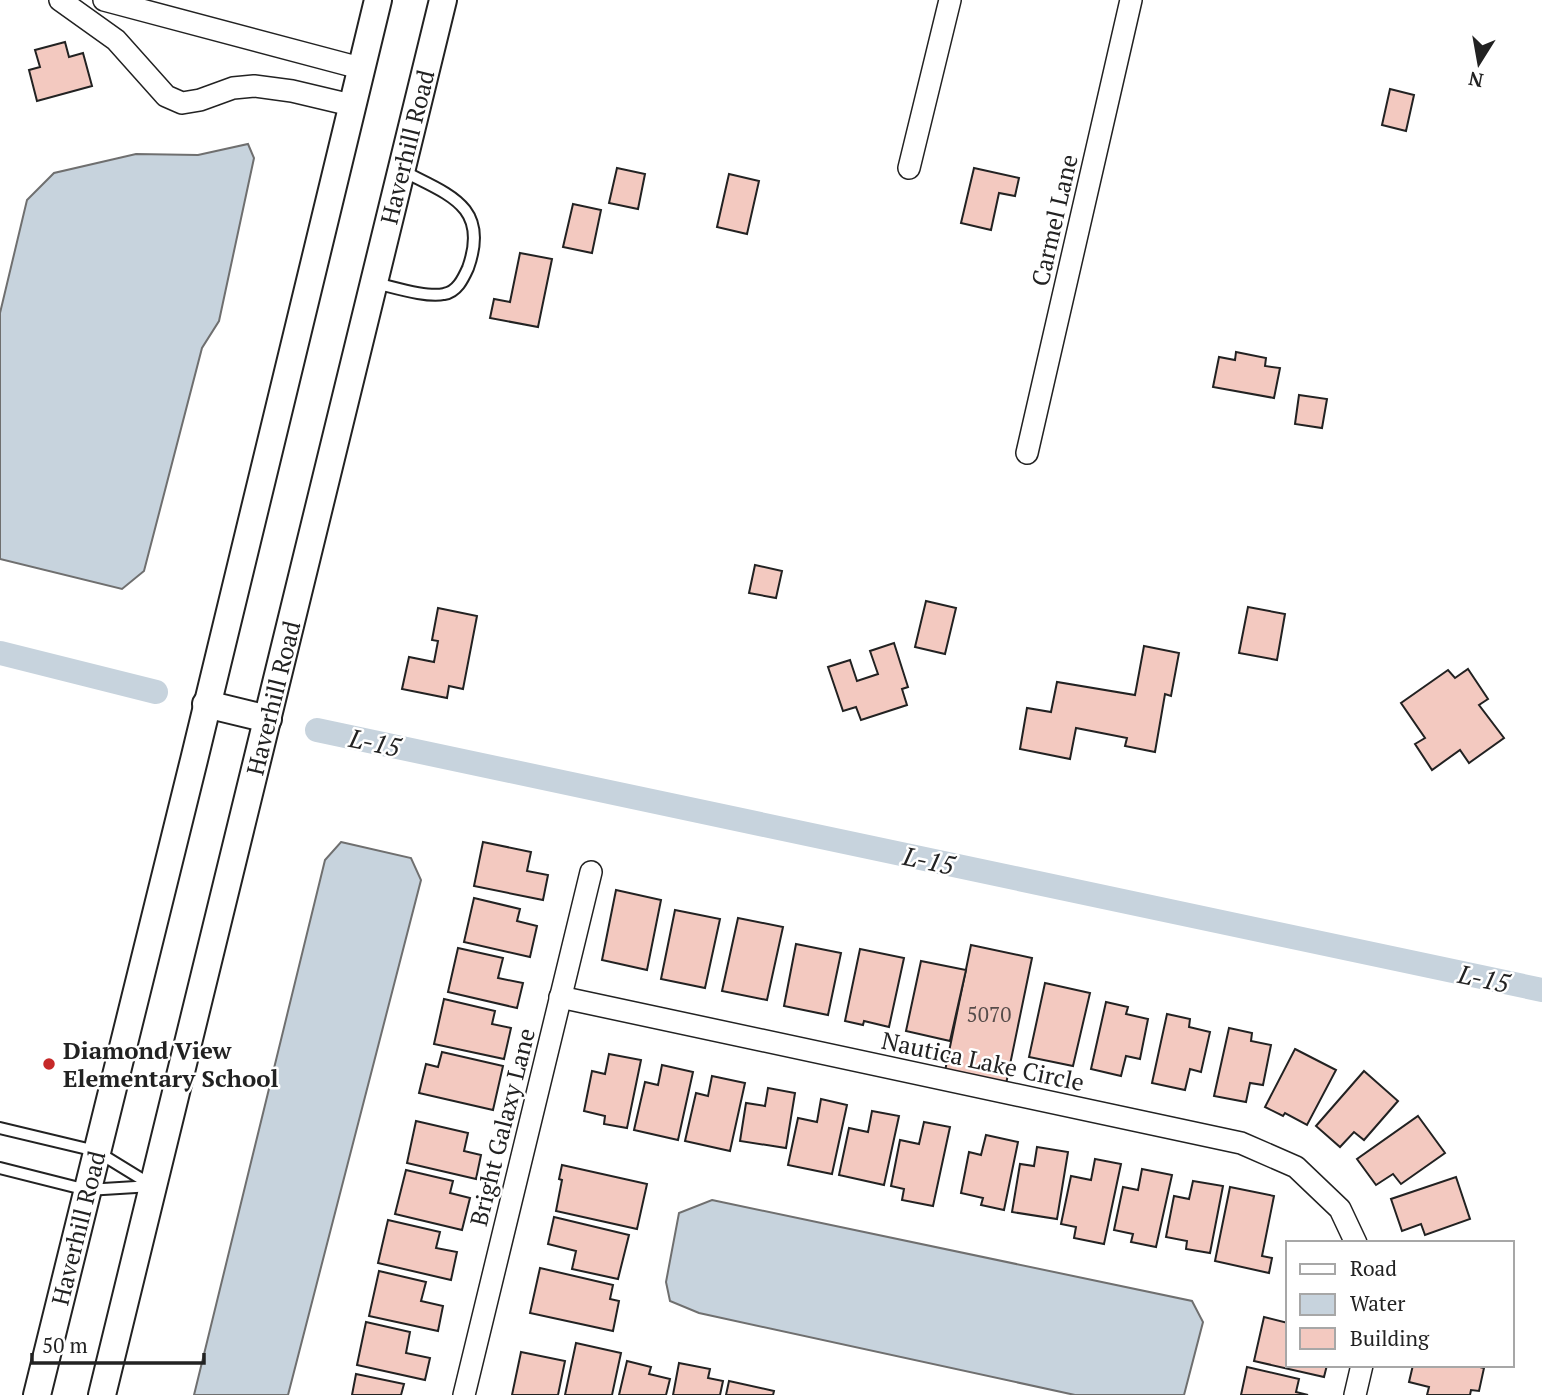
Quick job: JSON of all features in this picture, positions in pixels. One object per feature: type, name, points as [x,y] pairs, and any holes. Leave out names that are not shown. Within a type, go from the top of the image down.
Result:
[{"type":"street","points":[[60,0],[116,40],[166,96],[182,103],[200,100],[233,88],[254,86],[292,90],[351,105]]},
{"type":"street","points":[[104,0],[360,68]]},
{"type":"street","name":"Haverhill Road","points":[[37,1395],[378,0]]},
{"type":"street","name":"Haverhill Road","points":[[102,1395],[443,0]]},
{"type":"street","points":[[909,168],[950,0]]},
{"type":"street","name":"Carmel Lane","points":[[1027,453],[1131,0]]},
{"type":"street","points":[[206,704],[268,719]]},
{"type":"street","name":"Bright Galaxy Lane","points":[[464,1395],[591,872]]},
{"type":"street","name":"Nautica Lake Circle","points":[[560,997],[1241,1143],[1296,1167],[1339,1209],[1355,1241]]},
{"type":"street","points":[[1355,1395],[1362,1367]]},
{"type":"lane","points":[[373,282],[440,295],[451,293],[463,280],[472,256],[474,225],[463,205],[401,170]]},
{"type":"lane","points":[[0,1128],[96,1151],[153,1186]]},
{"type":"lane","points":[[0,1168],[87,1190],[153,1186]]},
{"type":"water","points":[[248,144],[254,158],[219,321],[202,348],[144,571],[122,589],[0,559],[0,313],[27,200],[54,173],[136,154],[198,155]]},
{"type":"water","points":[[341,842],[411,858],[421,880],[288,1395],[194,1395],[325,860]]},
{"type":"water","points":[[712,1200],[1192,1301],[1203,1322],[1184,1395],[1075,1395],[699,1313],[670,1301],[666,1282],[679,1213]]},
{"type":"building","points":[[65,42],[69,57],[83,53],[92,86],[37,101],[29,70],[40,67],[35,50]]},
{"type":"building","points":[[1390,89],[1414,95],[1406,131],[1382,125]]},
{"type":"building","points":[[617,168],[645,174],[638,209],[609,203]]},
{"type":"building","points":[[974,168],[1019,178],[1015,196],[999,193],[991,230],[961,223]]},
{"type":"building","points":[[729,174],[759,181],[747,234],[717,227]]},
{"type":"building","points":[[573,204],[601,210],[592,253],[563,247]]},
{"type":"building","points":[[520,253],[552,259],[538,327],[490,318],[494,299],[510,302]]},
{"type":"building","points":[[1236,352],[1266,358],[1265,366],[1280,368],[1274,398],[1213,387],[1219,357],[1235,360]]},
{"type":"building","points":[[1299,395],[1327,399],[1322,428],[1295,424]]},
{"type":"building","points":[[755,565],[782,571],[776,598],[749,593]]},
{"type":"building","points":[[926,601],[956,608],[945,654],[915,647]]},
{"type":"building","points":[[1248,607],[1285,614],[1277,660],[1239,653]]},
{"type":"building","points":[[438,608],[477,616],[463,689],[449,686],[447,698],[402,689],[409,657],[434,662],[438,641],[432,640]]},
{"type":"building","points":[[894,643],[908,687],[902,689],[907,705],[861,720],[856,707],[843,711],[828,667],[850,660],[857,681],[878,674],[870,651]]},
{"type":"building","points":[[1144,646],[1179,653],[1171,696],[1165,694],[1155,752],[1125,746],[1127,738],[1076,728],[1070,759],[1020,749],[1027,708],[1051,712],[1057,682],[1135,695]]},
{"type":"building","points":[[1468,669],[1488,699],[1479,705],[1504,738],[1469,763],[1460,750],[1432,770],[1415,744],[1425,738],[1401,703],[1448,670],[1455,678]]},
{"type":"building","points":[[483,842],[531,852],[527,871],[548,875],[543,900],[474,886]]},
{"type":"building","points":[[616,890],[661,900],[647,970],[602,960]]},
{"type":"building","points":[[474,898],[520,909],[517,921],[537,926],[530,957],[464,942]]},
{"type":"building","points":[[675,910],[720,919],[705,988],[661,979]]},
{"type":"building","points":[[738,918],[783,927],[767,1000],[722,991]]},
{"type":"building","points":[[796,944],[841,953],[828,1015],[784,1006]]},
{"type":"building","points":[[971,945],[1032,958],[1006,1084],[945,1071]]},
{"type":"building","points":[[458,948],[503,958],[498,978],[523,983],[517,1008],[448,992]]},
{"type":"building","points":[[860,949],[904,958],[889,1027],[864,1021],[863,1025],[845,1021]]},
{"type":"building","points":[[921,961],[966,970],[950,1041],[906,1031]]},
{"type":"building","points":[[1045,983],[1090,993],[1073,1066],[1029,1057]]},
{"type":"building","points":[[444,999],[495,1011],[492,1024],[511,1028],[504,1059],[434,1044]]},
{"type":"building","points":[[1106,1002],[1128,1007],[1126,1014],[1148,1019],[1140,1059],[1126,1056],[1121,1076],[1091,1069]]},
{"type":"building","points":[[1167,1014],[1190,1019],[1189,1027],[1210,1032],[1201,1072],[1190,1069],[1185,1090],[1152,1083]]},
{"type":"building","points":[[1229,1028],[1252,1033],[1251,1041],[1271,1045],[1263,1085],[1250,1083],[1246,1102],[1214,1096]]},
{"type":"building","points":[[1295,1049],[1336,1070],[1307,1125],[1285,1113],[1283,1116],[1265,1107]]},
{"type":"building","points":[[442,1052],[503,1066],[493,1110],[419,1093],[426,1064],[438,1067]]},
{"type":"building","points":[[609,1054],[641,1060],[627,1128],[604,1124],[605,1116],[584,1111],[592,1071],[605,1074]]},
{"type":"building","points":[[662,1065],[693,1072],[678,1140],[634,1130],[645,1082],[658,1085]]},
{"type":"building","points":[[1364,1071],[1398,1101],[1364,1140],[1354,1132],[1340,1147],[1316,1126]]},
{"type":"building","points":[[712,1076],[745,1083],[730,1151],[685,1141],[696,1093],[708,1096]]},
{"type":"building","points":[[768,1088],[795,1093],[786,1148],[740,1141],[746,1103],[765,1106]]},
{"type":"building","points":[[821,1099],[847,1105],[832,1174],[788,1165],[798,1118],[817,1122]]},
{"type":"building","points":[[872,1111],[899,1116],[884,1185],[839,1175],[849,1128],[868,1132]]},
{"type":"building","points":[[1418,1116],[1445,1153],[1401,1184],[1393,1174],[1376,1185],[1357,1159]]},
{"type":"building","points":[[416,1121],[468,1133],[464,1151],[481,1155],[476,1179],[407,1163]]},
{"type":"building","points":[[924,1122],[950,1127],[933,1206],[902,1200],[904,1189],[891,1186],[900,1140],[919,1144]]},
{"type":"building","points":[[986,1135],[1018,1142],[1004,1210],[981,1205],[983,1198],[961,1193],[969,1152],[981,1155]]},
{"type":"building","points":[[1037,1147],[1068,1152],[1057,1219],[1012,1212],[1020,1164],[1034,1166]]},
{"type":"building","points":[[1095,1159],[1121,1164],[1104,1244],[1074,1238],[1076,1227],[1061,1224],[1071,1176],[1091,1180]]},
{"type":"building","points":[[562,1165],[647,1184],[637,1229],[556,1211]]},
{"type":"building","points":[[1142,1169],[1172,1175],[1156,1247],[1131,1242],[1133,1234],[1114,1230],[1123,1187],[1138,1190]]},
{"type":"building","points":[[406,1170],[453,1181],[450,1193],[470,1198],[462,1230],[395,1214]]},
{"type":"building","points":[[1456,1177],[1470,1219],[1425,1235],[1421,1224],[1402,1231],[1391,1199]]},
{"type":"building","points":[[1193,1181],[1223,1186],[1210,1253],[1186,1249],[1187,1241],[1166,1237],[1174,1196],[1189,1199]]},
{"type":"building","points":[[1230,1187],[1274,1196],[1262,1256],[1272,1258],[1269,1273],[1215,1261]]},
{"type":"building","points":[[554,1217],[629,1235],[618,1279],[572,1269],[576,1251],[548,1244]]},
{"type":"building","points":[[388,1220],[440,1232],[436,1248],[457,1252],[451,1280],[378,1263]]},
{"type":"building","points":[[540,1268],[613,1285],[610,1299],[619,1301],[613,1331],[530,1313]]},
{"type":"building","points":[[379,1271],[426,1282],[421,1301],[443,1306],[438,1331],[369,1316]]},
{"type":"building","points":[[1264,1317],[1286,1322],[1286,1367],[1326,1367],[1324,1377],[1254,1361]]},
{"type":"building","points":[[366,1322],[410,1332],[406,1353],[430,1358],[425,1380],[357,1365]]},
{"type":"building","points":[[576,1343],[621,1353],[612,1395],[565,1395]]},
{"type":"building","points":[[521,1352],[565,1361],[558,1395],[512,1395]]},
{"type":"building","points":[[627,1361],[651,1367],[649,1374],[670,1379],[666,1395],[619,1395]]},
{"type":"building","points":[[679,1363],[710,1369],[708,1378],[723,1381],[720,1395],[673,1395]]},
{"type":"building","points":[[1247,1367],[1299,1379],[1296,1392],[1308,1395],[1241,1395]]},
{"type":"building","points":[[1413,1367],[1484,1368],[1479,1391],[1471,1390],[1470,1395],[1427,1395],[1429,1387],[1409,1382]]},
{"type":"building","points":[[356,1374],[404,1384],[401,1395],[352,1395]]},
{"type":"building","points":[[729,1381],[774,1391],[773,1395],[726,1395]]},
{"type":"waterway","name":"L-15","points":[[0,653],[156,692]]},
{"type":"waterway","name":"L-15","points":[[317,730],[1542,990]]},
{"type":"place","name":"Diamond View Elementary School","points":[[49,1064]]}]
